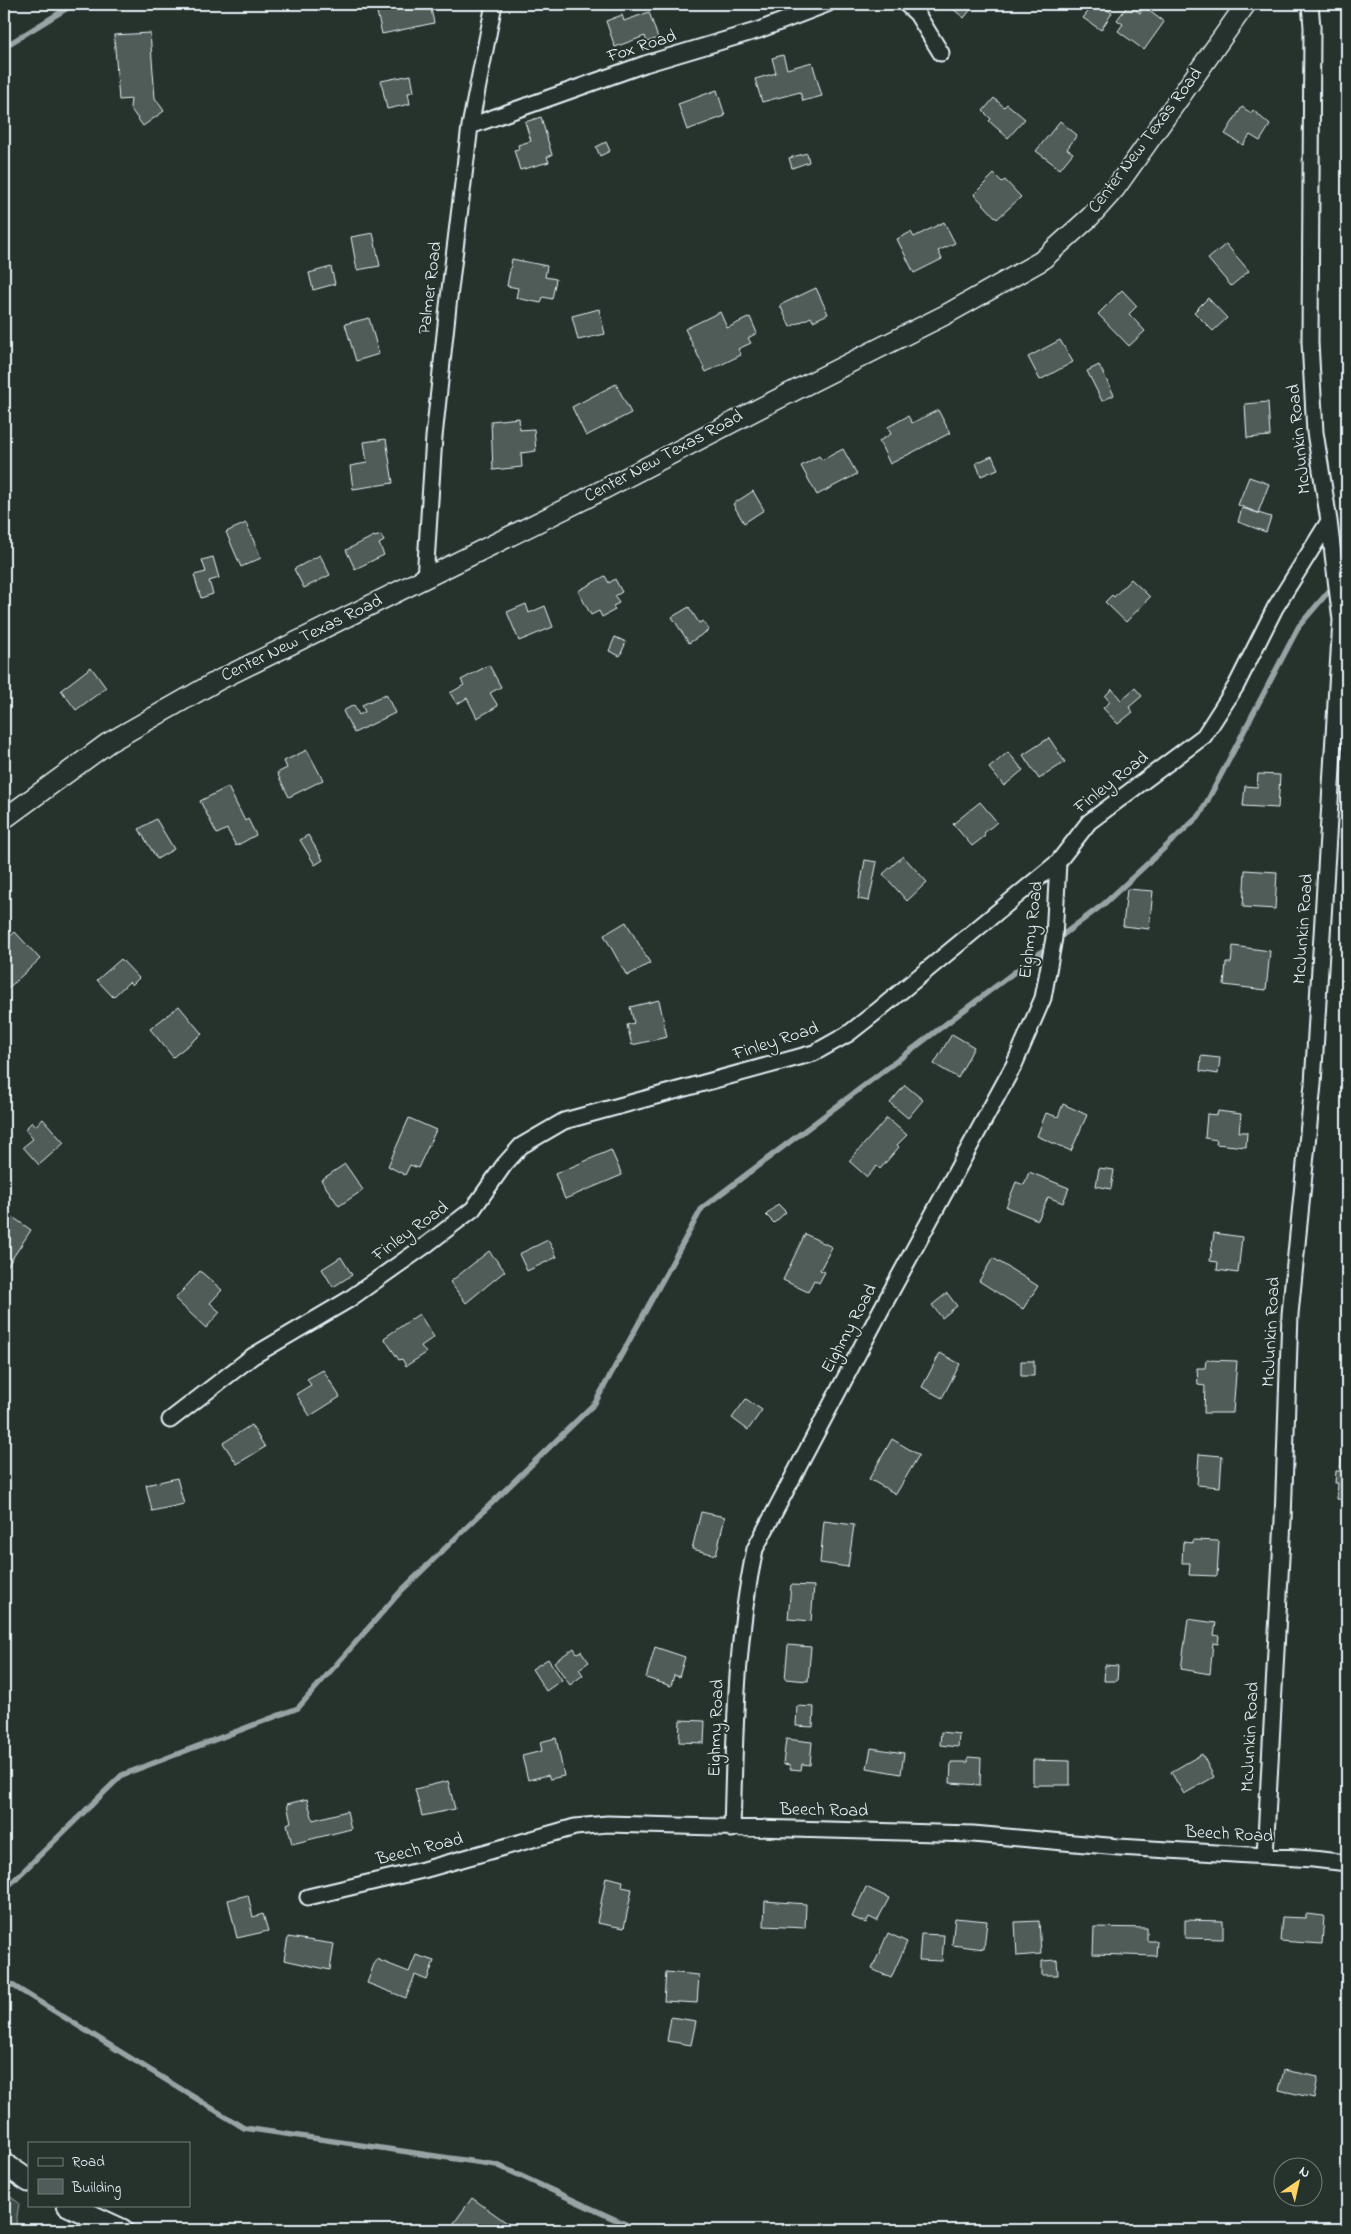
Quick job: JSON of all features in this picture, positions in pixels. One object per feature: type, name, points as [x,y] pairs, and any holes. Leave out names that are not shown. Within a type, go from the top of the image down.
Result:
[{"type":"main road","points":[[4,2164],[28,2180]]},
{"type":"main road","points":[[70,2206],[122,2230]]},
{"type":"street","name":"Palmer Road","points":[[425,579],[434,437],[470,126],[494,4]]},
{"type":"street","name":"Fox Road","points":[[470,126],[645,64],[758,30],[827,4]]},
{"type":"street","points":[[906,4],[917,14],[941,53]]},
{"type":"street","name":"Center New Texas Road","points":[[4,819],[108,743],[217,681],[425,579],[945,315],[1041,261],[1090,217],[1114,189],[1246,4]]},
{"type":"street","name":"McJunkin Road","points":[[1265,1856],[1271,1705],[1283,1520],[1290,1314],[1314,1074],[1340,620],[1329,521],[1315,432],[1310,342],[1312,27],[1310,4]]},
{"type":"street","name":"Finley Road","points":[[170,1420],[252,1356],[348,1300],[473,1209],[504,1165],[521,1146],[564,1121],[814,1053],[848,1034],[1058,862],[1089,822],[1204,736],[1236,686],[1275,608],[1329,521]]},
{"type":"street","name":"Eighmy Road","points":[[732,1829],[734,1724],[738,1657],[746,1592],[755,1549],[881,1310],[1014,1065],[1042,998],[1054,938],[1058,862]]},
{"type":"street","name":"Beech Road","points":[[308,1897],[423,1870],[575,1827],[607,1824],[732,1829],[973,1834],[1118,1847],[1347,1863]]},
{"type":"shaded area","points":[[4,2192],[19,2203],[15,2230],[4,2230]]},
{"type":"building","points":[[415,4],[430,4],[434,23],[382,34],[377,12]]},
{"type":"building","points":[[947,4],[975,4],[964,18]]},
{"type":"building","points":[[1094,4],[1098,4],[1112,13],[1101,30],[1083,18]]},
{"type":"building","points":[[1128,5],[1140,13],[1144,7],[1164,22],[1144,50],[1118,31],[1123,24],[1117,20]]},
{"type":"building","points":[[649,12],[658,38],[647,42],[645,36],[615,47],[606,21],[622,15],[624,21]]},
{"type":"building","points":[[150,33],[155,98],[164,111],[143,126],[130,108],[131,99],[119,100],[114,35]]},
{"type":"building","points":[[783,55],[787,69],[812,62],[822,96],[803,101],[800,92],[762,102],[755,79],[776,73],[772,58]]},
{"type":"building","points":[[411,75],[414,92],[408,93],[410,104],[387,109],[381,81]]},
{"type":"building","points":[[717,90],[725,116],[687,130],[678,104]]},
{"type":"building","points":[[994,98],[1004,107],[1007,104],[1025,119],[1008,138],[989,121],[991,119],[983,111]]},
{"type":"building","points":[[1242,107],[1251,113],[1253,110],[1270,125],[1260,141],[1250,135],[1243,145],[1225,134]]},
{"type":"building","points":[[541,117],[552,155],[547,157],[549,162],[520,170],[514,150],[519,149],[518,145],[531,141],[525,122]]},
{"type":"building","points":[[1060,121],[1077,135],[1067,149],[1073,153],[1060,169],[1036,151]]},
{"type":"building","points":[[606,142],[610,151],[600,156],[596,147]]},
{"type":"building","points":[[807,153],[809,162],[792,168],[789,158]]},
{"type":"building","points":[[994,174],[1002,182],[1005,180],[1021,197],[997,219],[974,194]]},
{"type":"building","points":[[944,222],[955,243],[938,251],[942,259],[914,273],[897,239],[911,232],[914,237]]},
{"type":"building","points":[[373,233],[380,266],[357,270],[351,237]]},
{"type":"building","points":[[1226,244],[1249,271],[1231,286],[1208,259]]},
{"type":"building","points":[[512,259],[547,266],[545,277],[556,279],[552,299],[543,297],[541,303],[516,298],[518,288],[507,286]]},
{"type":"building","points":[[331,267],[335,284],[313,290],[309,273]]},
{"type":"building","points":[[816,288],[828,314],[813,321],[811,317],[790,327],[780,305]]},
{"type":"building","points":[[1122,290],[1137,306],[1129,314],[1145,331],[1129,346],[1098,314]]},
{"type":"building","points":[[1208,298],[1227,318],[1213,331],[1194,312]]},
{"type":"building","points":[[599,309],[605,334],[578,340],[572,316]]},
{"type":"building","points":[[720,312],[727,328],[750,317],[757,333],[748,338],[751,343],[738,349],[741,355],[706,372],[685,329]]},
{"type":"building","points":[[369,318],[379,354],[356,361],[345,324]]},
{"type":"building","points":[[1060,340],[1073,362],[1040,380],[1028,357]]},
{"type":"building","points":[[1099,365],[1114,395],[1102,401],[1087,371]]},
{"type":"building","points":[[616,384],[631,413],[586,436],[572,407]]},
{"type":"building","points":[[1268,402],[1270,436],[1247,438],[1245,404]]},
{"type":"building","points":[[938,410],[950,433],[890,464],[879,441],[891,434],[888,427],[908,416],[912,423]]},
{"type":"building","points":[[519,418],[520,430],[534,429],[536,451],[521,453],[522,467],[493,470],[491,421]]},
{"type":"building","points":[[386,439],[393,483],[353,489],[350,466],[367,463],[364,442]]},
{"type":"building","points":[[843,449],[857,474],[817,495],[801,466],[819,456],[822,460]]},
{"type":"building","points":[[992,456],[998,469],[981,476],[976,463]]},
{"type":"building","points":[[1249,477],[1269,484],[1258,513],[1238,505]]},
{"type":"building","points":[[753,491],[764,510],[744,523],[733,504]]},
{"type":"building","points":[[1242,508],[1271,517],[1266,532],[1238,522]]},
{"type":"building","points":[[246,523],[261,558],[241,567],[226,532]]},
{"type":"building","points":[[381,535],[384,541],[379,544],[384,555],[355,569],[346,550],[374,536]]},
{"type":"building","points":[[320,555],[330,575],[304,588],[294,569]]},
{"type":"building","points":[[213,557],[219,578],[209,581],[213,594],[201,598],[194,575],[206,572],[202,560]]},
{"type":"building","points":[[605,576],[609,583],[615,579],[622,592],[615,596],[619,603],[613,606],[615,610],[602,617],[599,611],[591,615],[578,591]]},
{"type":"building","points":[[1131,579],[1150,597],[1126,622],[1105,602],[1112,595],[1114,597]]},
{"type":"building","points":[[526,604],[529,613],[545,606],[553,627],[519,641],[507,612]]},
{"type":"building","points":[[689,607],[699,623],[703,621],[709,630],[689,643],[672,617]]},
{"type":"building","points":[[615,637],[626,642],[620,656],[609,651]]},
{"type":"building","points":[[489,665],[501,687],[490,693],[498,706],[477,718],[467,698],[457,704],[450,693],[464,685],[461,680]]},
{"type":"building","points":[[91,667],[106,688],[76,710],[61,690]]},
{"type":"building","points":[[1135,688],[1142,696],[1129,707],[1133,712],[1118,724],[1103,708],[1110,702],[1105,696],[1112,689],[1121,700]]},
{"type":"building","points":[[386,694],[395,713],[354,733],[343,711],[354,705],[359,715],[365,712],[362,705]]},
{"type":"building","points":[[1049,738],[1065,762],[1039,779],[1023,755]]},
{"type":"building","points":[[307,750],[323,780],[289,797],[277,773],[287,768],[284,761]]},
{"type":"building","points":[[1008,752],[1023,770],[1004,786],[989,768]]},
{"type":"building","points":[[1258,774],[1280,775],[1278,808],[1243,806],[1245,786],[1257,787]]},
{"type":"building","points":[[228,787],[245,821],[248,819],[256,835],[236,846],[227,829],[217,834],[200,801]]},
{"type":"building","points":[[980,802],[997,822],[984,833],[985,836],[972,846],[953,824]]},
{"type":"building","points":[[156,819],[174,849],[157,859],[139,829]]},
{"type":"building","points":[[308,835],[323,860],[315,865],[300,840]]},
{"type":"building","points":[[903,856],[927,882],[907,901],[883,874]]},
{"type":"building","points":[[865,860],[877,862],[869,901],[858,899]]},
{"type":"building","points":[[1245,870],[1277,872],[1275,909],[1243,907]]},
{"type":"building","points":[[1127,889],[1153,891],[1149,929],[1123,926]]},
{"type":"building","points":[[626,922],[650,963],[627,976],[604,935]]},
{"type":"building","points":[[15,932],[40,959],[4,992],[4,942]]},
{"type":"building","points":[[1233,946],[1270,951],[1266,990],[1224,985],[1226,963],[1231,963]]},
{"type":"building","points":[[121,959],[139,978],[132,985],[129,982],[113,997],[97,980]]},
{"type":"building","points":[[659,1000],[667,1037],[632,1045],[627,1025],[634,1023],[630,1007]]},
{"type":"building","points":[[179,1006],[202,1034],[173,1057],[150,1029]]},
{"type":"building","points":[[952,1034],[974,1047],[958,1078],[934,1064]]},
{"type":"building","points":[[1201,1056],[1220,1058],[1218,1074],[1200,1071]]},
{"type":"building","points":[[905,1085],[923,1100],[908,1118],[890,1103]]},
{"type":"building","points":[[1063,1104],[1087,1115],[1071,1151],[1037,1136],[1046,1113],[1058,1117]]},
{"type":"building","points":[[1218,1111],[1241,1114],[1239,1132],[1247,1132],[1246,1147],[1216,1144],[1217,1140],[1205,1138],[1207,1114],[1217,1115]]},
{"type":"building","points":[[409,1118],[436,1130],[418,1168],[410,1165],[405,1175],[388,1166]]},
{"type":"building","points":[[887,1118],[907,1135],[897,1145],[899,1147],[880,1169],[877,1166],[867,1177],[849,1161]]},
{"type":"building","points":[[43,1119],[64,1143],[39,1165],[23,1147],[33,1139],[25,1129],[32,1122],[35,1126]]},
{"type":"building","points":[[611,1150],[622,1175],[565,1199],[555,1174]]},
{"type":"building","points":[[345,1164],[363,1190],[339,1206],[321,1180]]},
{"type":"building","points":[[1099,1168],[1114,1170],[1111,1189],[1096,1186]]},
{"type":"building","points":[[1029,1172],[1069,1188],[1063,1203],[1048,1197],[1038,1220],[1006,1207],[1016,1182],[1024,1185]]},
{"type":"building","points":[[778,1204],[786,1212],[774,1223],[766,1215]]},
{"type":"building","points":[[4,1211],[31,1230],[4,1271]]},
{"type":"building","points":[[1214,1233],[1242,1237],[1238,1273],[1217,1270],[1218,1262],[1210,1261]]},
{"type":"building","points":[[805,1234],[832,1247],[820,1270],[825,1272],[819,1283],[814,1280],[808,1292],[783,1280]]},
{"type":"building","points":[[548,1240],[557,1257],[527,1271],[519,1254]]},
{"type":"building","points":[[489,1251],[505,1271],[466,1303],[450,1282]]},
{"type":"building","points":[[341,1257],[352,1275],[333,1287],[322,1269]]},
{"type":"building","points":[[993,1258],[1038,1286],[1023,1309],[979,1281]]},
{"type":"building","points":[[200,1271],[222,1290],[210,1303],[220,1312],[206,1328],[175,1299]]},
{"type":"building","points":[[947,1293],[957,1306],[942,1318],[932,1305]]},
{"type":"building","points":[[419,1314],[434,1337],[421,1346],[426,1353],[406,1366],[402,1359],[399,1360],[384,1338]]},
{"type":"building","points":[[940,1353],[960,1364],[942,1398],[922,1387]]},
{"type":"building","points":[[1206,1360],[1237,1361],[1233,1413],[1204,1413],[1205,1386],[1198,1385],[1197,1368],[1205,1368]]},
{"type":"building","points":[[1021,1361],[1034,1361],[1034,1376],[1021,1376]]},
{"type":"building","points":[[323,1370],[340,1397],[310,1416],[296,1394],[311,1385],[307,1379]]},
{"type":"building","points":[[746,1399],[762,1410],[748,1430],[732,1418]]},
{"type":"building","points":[[251,1425],[265,1447],[237,1464],[223,1443]]},
{"type":"building","points":[[892,1439],[919,1455],[896,1494],[869,1479]]},
{"type":"building","points":[[1199,1454],[1222,1456],[1220,1487],[1197,1485]]},
{"type":"building","points":[[1341,1457],[1347,1457],[1347,1500],[1337,1499],[1338,1483],[1335,1483],[1336,1471],[1340,1471]]},
{"type":"building","points":[[177,1478],[184,1504],[152,1511],[146,1485]]},
{"type":"building","points":[[701,1512],[725,1517],[716,1555],[692,1549]]},
{"type":"building","points":[[824,1521],[854,1525],[848,1567],[820,1563]]},
{"type":"building","points":[[1193,1540],[1219,1541],[1217,1576],[1189,1575],[1190,1563],[1182,1563],[1183,1542],[1193,1543]]},
{"type":"building","points":[[791,1585],[814,1586],[811,1621],[788,1619]]},
{"type":"building","points":[[1188,1619],[1216,1623],[1214,1635],[1219,1636],[1218,1644],[1213,1643],[1210,1674],[1181,1669]]},
{"type":"building","points":[[788,1645],[811,1647],[808,1681],[785,1679]]},
{"type":"building","points":[[655,1647],[685,1657],[679,1677],[674,1675],[671,1686],[646,1678]]},
{"type":"building","points":[[574,1648],[577,1653],[581,1651],[589,1662],[579,1669],[583,1675],[570,1685],[554,1662]]},
{"type":"building","points":[[548,1659],[562,1680],[546,1691],[532,1669]]},
{"type":"building","points":[[1105,1665],[1118,1666],[1117,1681],[1104,1681]]},
{"type":"building","points":[[797,1706],[814,1707],[813,1727],[796,1726]]},
{"type":"building","points":[[680,1720],[705,1721],[704,1743],[679,1742]]},
{"type":"building","points":[[941,1732],[959,1734],[958,1747],[940,1745]]},
{"type":"building","points":[[556,1738],[564,1776],[550,1779],[548,1775],[528,1780],[522,1756],[542,1751],[540,1742]]},
{"type":"building","points":[[786,1739],[812,1742],[810,1765],[802,1764],[801,1770],[790,1769],[790,1765],[783,1764]]},
{"type":"building","points":[[871,1748],[904,1753],[901,1774],[867,1768]]},
{"type":"building","points":[[1202,1754],[1214,1777],[1184,1794],[1171,1772]]},
{"type":"building","points":[[968,1757],[981,1758],[980,1785],[950,1783],[951,1762],[968,1762]]},
{"type":"building","points":[[1033,1760],[1070,1761],[1070,1785],[1033,1785]]},
{"type":"building","points":[[448,1781],[455,1809],[422,1816],[415,1789]]},
{"type":"building","points":[[307,1799],[313,1820],[347,1811],[351,1829],[292,1844],[287,1824],[291,1822],[287,1804]]},
{"type":"building","points":[[606,1877],[623,1881],[622,1887],[632,1889],[624,1928],[597,1923]]},
{"type":"building","points":[[866,1887],[889,1898],[877,1921],[869,1917],[866,1923],[852,1917]]},
{"type":"building","points":[[248,1895],[253,1917],[263,1914],[268,1931],[237,1938],[228,1900]]},
{"type":"building","points":[[765,1901],[806,1904],[805,1928],[764,1926]]},
{"type":"building","points":[[1306,1914],[1324,1916],[1322,1944],[1280,1941],[1282,1917],[1306,1918]]},
{"type":"building","points":[[955,1918],[987,1921],[984,1949],[952,1945]]},
{"type":"building","points":[[1185,1920],[1223,1921],[1223,1939],[1185,1938]]},
{"type":"building","points":[[1039,1921],[1041,1954],[1017,1956],[1015,1922]]},
{"type":"building","points":[[1094,1927],[1147,1928],[1147,1941],[1157,1941],[1156,1956],[1093,1954]]},
{"type":"building","points":[[888,1933],[907,1942],[891,1978],[872,1969]]},
{"type":"building","points":[[921,1934],[944,1935],[942,1961],[919,1960]]},
{"type":"building","points":[[288,1937],[334,1944],[330,1970],[284,1960]]},
{"type":"building","points":[[416,1955],[434,1961],[427,1980],[415,1975],[406,1998],[367,1983],[376,1959],[409,1972]]},
{"type":"building","points":[[1057,1960],[1058,1975],[1042,1975],[1042,1961]]},
{"type":"building","points":[[666,1972],[699,1975],[697,2003],[664,2001]]},
{"type":"building","points":[[671,2017],[696,2021],[691,2045],[667,2041]]},
{"type":"building","points":[[1284,2070],[1318,2077],[1314,2098],[1279,2090]]},
{"type":"building","points":[[472,2198],[517,2230],[456,2230],[451,2227]]},
{"type":"waterway","points":[[4,47],[74,4]]},
{"type":"waterway","points":[[1056,940],[1105,903],[1200,815],[1299,626],[1347,570]]},
{"type":"waterway","points":[[4,1890],[122,1775],[298,1708],[401,1591],[595,1403],[702,1208],[1049,946]]},
{"type":"waterway","points":[[4,1980],[244,2128],[497,2165],[638,2230]]}]
